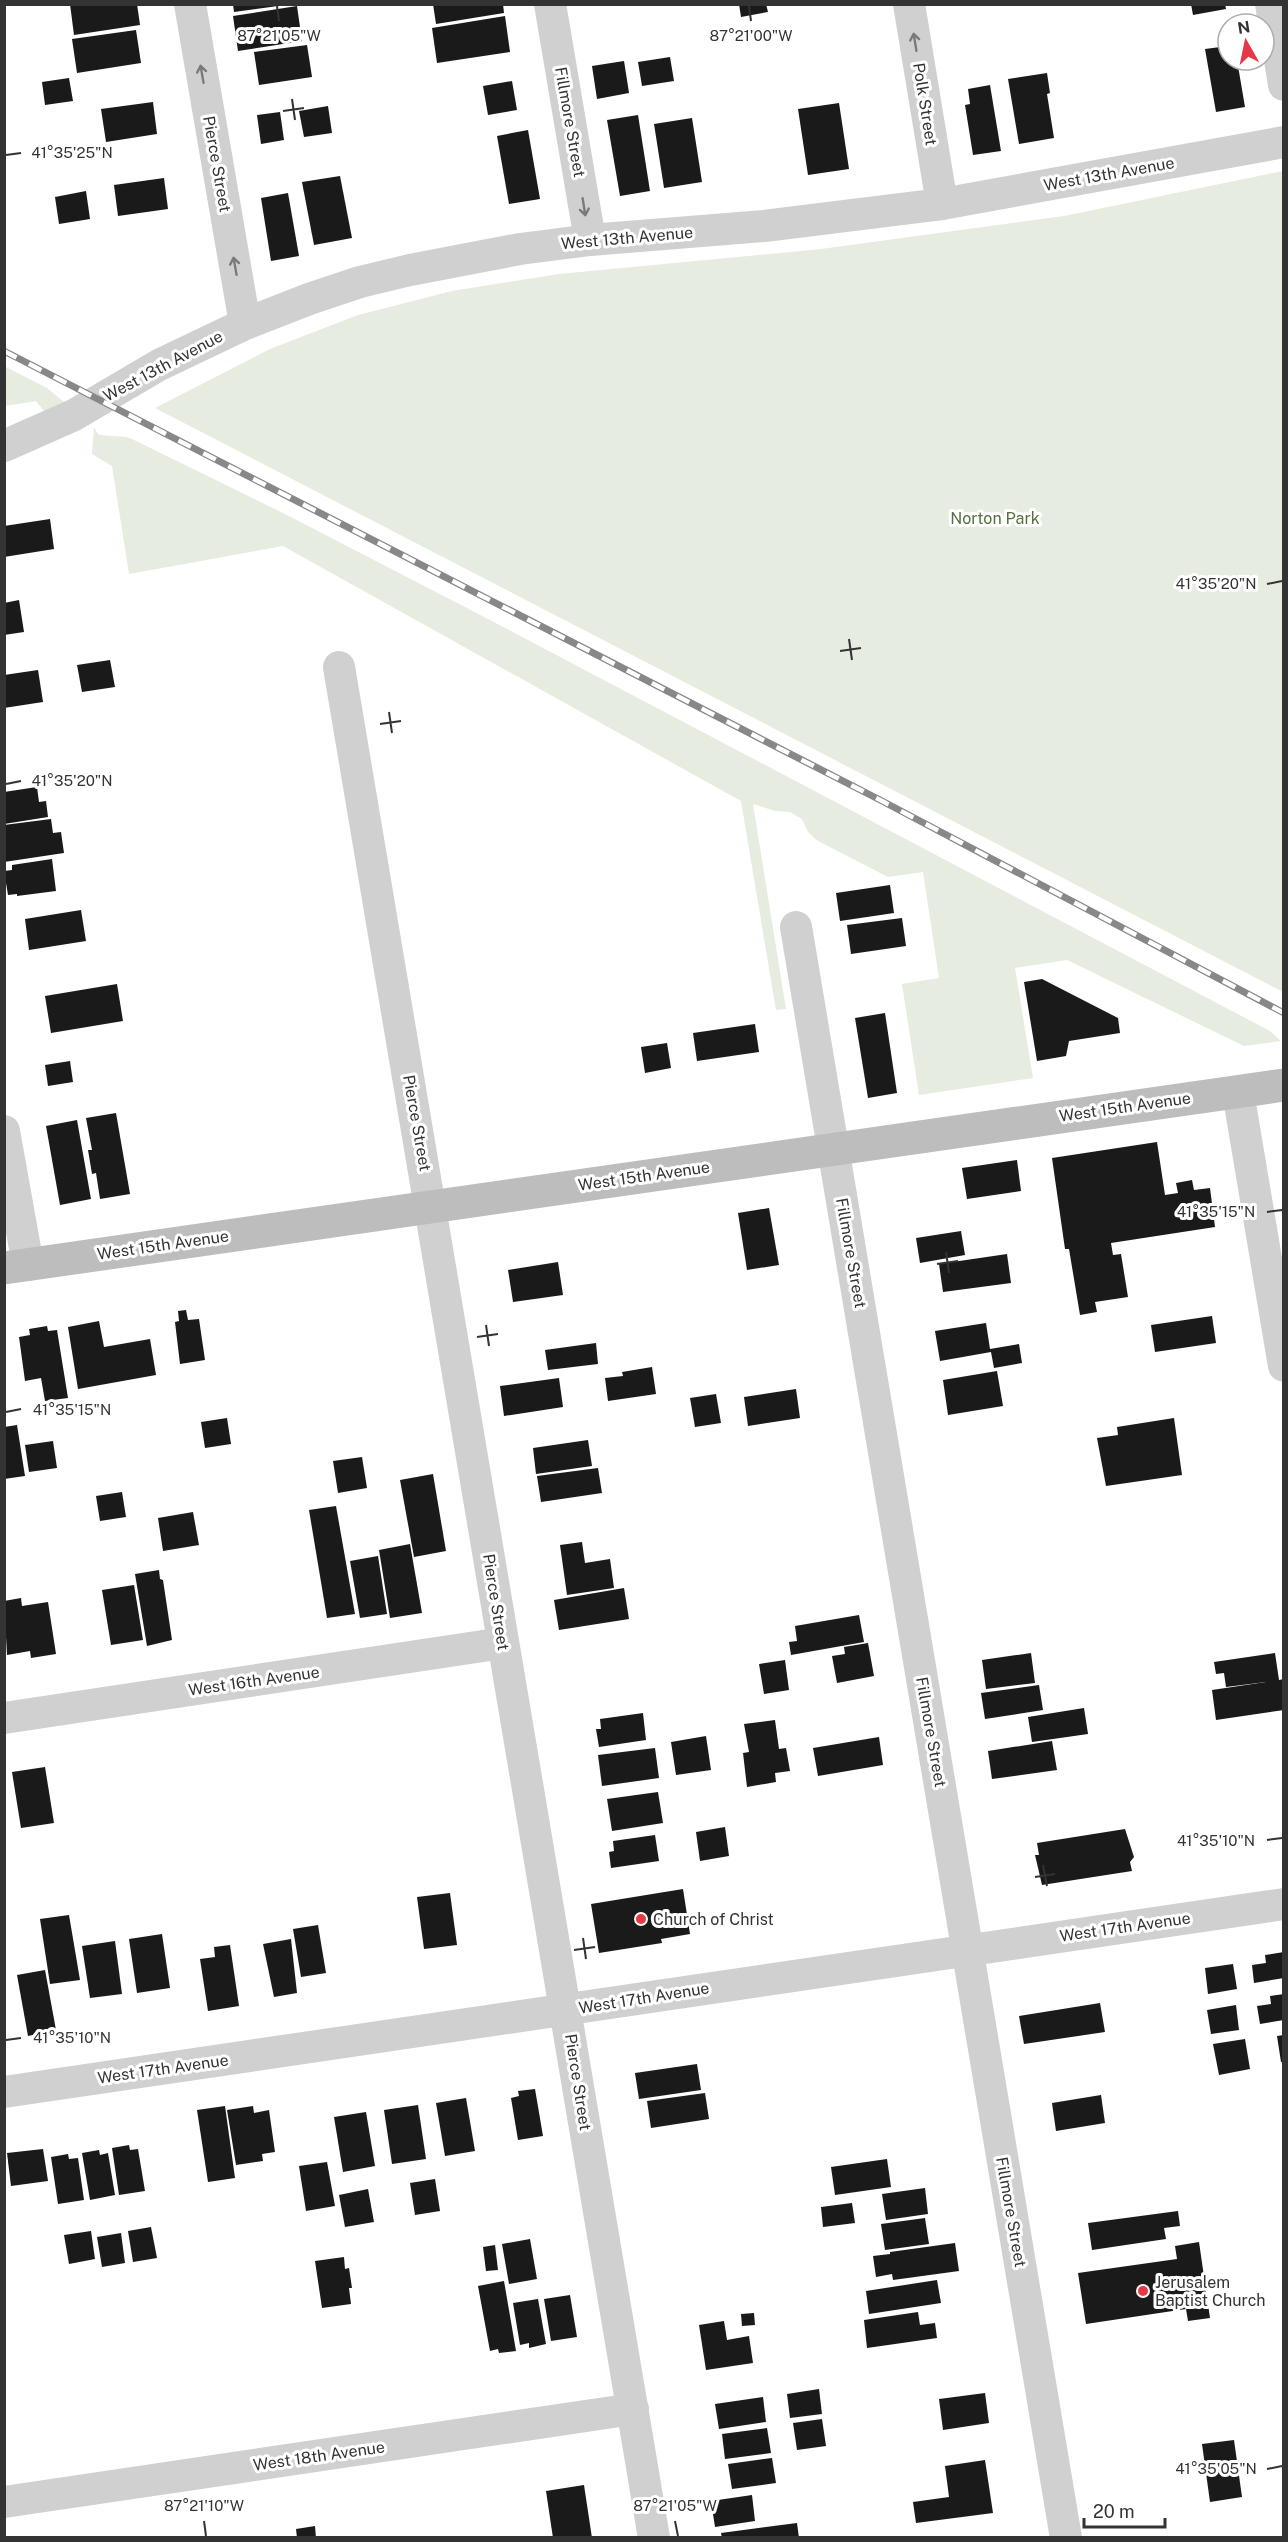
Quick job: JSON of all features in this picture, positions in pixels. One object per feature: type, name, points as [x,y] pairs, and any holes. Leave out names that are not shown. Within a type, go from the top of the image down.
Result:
[{"type":"main road","name":"West 15th Avenue","points":[[16,1267],[1284,1085]]},
{"type":"street","name":"Pierce Street","points":[[190,4],[245,324]]},
{"type":"street","name":"Fillmore Street","points":[[550,4],[590,240]]},
{"type":"street","name":"Polk Street","points":[[909,4],[942,204]]},
{"type":"street","points":[[1271,4],[1284,85]]},
{"type":"street","name":"West 13th Avenue","points":[[4,446],[74,415],[159,365],[245,324],[309,298],[360,282],[462,259],[590,240],[764,226],[942,204],[1284,142]]},
{"type":"street","name":"Pierce Street","points":[[339,667],[432,1206],[503,1643],[654,2538]]},
{"type":"street","name":"Fillmore Street","points":[[796,927],[1066,2538]]},
{"type":"street","points":[[1238,1092],[1284,1366]]},
{"type":"street","points":[[4,1131],[16,1267]]},
{"type":"street","name":"West 16th Avenue","points":[[4,1718],[503,1643]]},
{"type":"street","name":"West 17th Avenue","points":[[4,2092],[1284,1904]]},
{"type":"street","name":"West 18th Avenue","points":[[4,2502],[633,2409]]},
{"type":"green space","name":"Norton Park","points":[[1283,171],[1283,992],[155,408],[270,349],[358,315],[452,291],[559,274],[821,249],[1064,216]]},
{"type":"green space","points":[[4,366],[47,388],[64,402],[44,411],[36,401],[5,406]]},
{"type":"green space","points":[[94,427],[98,434],[130,438],[285,514],[490,620],[1270,1031],[1281,1041],[1244,1046],[1067,960],[1015,968],[1033,1078],[919,1095],[902,984],[939,978],[923,872],[888,877],[818,841],[808,832],[802,819],[790,812],[775,811],[753,804],[786,1009],[776,1010],[741,801],[283,546],[129,574],[112,466],[92,454]]},
{"type":"building","points":[[70,4],[137,4],[140,25],[74,35]]},
{"type":"building","points":[[233,4],[278,4],[278,6],[234,12]]},
{"type":"building","points":[[433,4],[503,4],[504,13],[436,24]]},
{"type":"building","points":[[739,4],[766,4],[768,12],[741,17]]},
{"type":"building","points":[[1191,4],[1225,4],[1226,9],[1193,15]]},
{"type":"building","points":[[297,6],[302,41],[238,51],[233,16]]},
{"type":"building","points":[[505,16],[510,52],[437,63],[432,28]]},
{"type":"building","points":[[136,30],[141,63],[77,73],[72,39]]},
{"type":"building","points":[[307,45],[312,77],[259,85],[254,52]]},
{"type":"building","points":[[1216,48],[1216,72],[1239,72],[1245,107],[1216,112],[1205,49]]},
{"type":"building","points":[[670,57],[674,81],[642,86],[638,62]]},
{"type":"building","points":[[624,61],[629,93],[597,99],[592,66]]},
{"type":"building","points":[[1047,73],[1050,93],[1047,94],[1054,138],[1019,144],[1008,79]]},
{"type":"building","points":[[69,78],[73,101],[45,105],[42,82]]},
{"type":"building","points":[[512,81],[517,110],[488,115],[483,86]]},
{"type":"building","points":[[990,85],[1001,151],[973,155],[965,105],[970,104],[968,89]]},
{"type":"building","points":[[153,102],[157,134],[106,142],[101,109]]},
{"type":"building","points":[[839,103],[849,169],[808,175],[798,109]]},
{"type":"building","points":[[328,106],[332,133],[304,137],[299,111]]},
{"type":"building","points":[[280,112],[284,140],[261,144],[257,115]]},
{"type":"building","points":[[638,115],[650,191],[620,196],[607,120]]},
{"type":"building","points":[[692,118],[702,182],[664,188],[654,124]]},
{"type":"building","points":[[528,130],[540,199],[509,204],[497,136]]},
{"type":"building","points":[[340,176],[352,238],[314,245],[302,182]]},
{"type":"building","points":[[164,178],[168,209],[118,216],[114,185]]},
{"type":"building","points":[[86,191],[90,219],[59,224],[55,197]]},
{"type":"building","points":[[288,193],[299,256],[271,261],[261,198]]},
{"type":"building","points":[[50,519],[54,549],[4,557],[4,526]]},
{"type":"building","points":[[19,600],[24,632],[4,635],[4,603]]},
{"type":"building","points":[[110,660],[115,687],[82,692],[77,665]]},
{"type":"building","points":[[38,670],[43,702],[4,708],[4,675]]},
{"type":"building","points":[[37,787],[39,802],[46,801],[48,817],[4,824],[4,792]]},
{"type":"building","points":[[51,819],[53,833],[61,832],[64,853],[4,862],[4,825]]},
{"type":"building","points":[[52,859],[56,891],[8,895],[4,871],[12,870],[12,865]]},
{"type":"building","points":[[890,885],[894,913],[840,921],[836,893]]},
{"type":"building","points":[[81,910],[86,941],[29,950],[25,919]]},
{"type":"building","points":[[902,918],[906,946],[851,954],[847,925]]},
{"type":"building","points":[[1042,979],[1118,1018],[1120,1033],[1069,1041],[1066,1056],[1037,1061],[1024,982]]},
{"type":"building","points":[[117,984],[123,1021],[51,1033],[45,996]]},
{"type":"building","points":[[885,1013],[897,1093],[868,1098],[855,1018]]},
{"type":"building","points":[[755,1024],[759,1052],[697,1061],[693,1033]]},
{"type":"building","points":[[667,1043],[671,1068],[645,1073],[641,1047]]},
{"type":"building","points":[[70,1061],[73,1082],[48,1086],[45,1065]]},
{"type":"building","points":[[116,1113],[130,1194],[100,1199],[96,1173],[92,1174],[88,1150],[92,1150],[86,1118]]},
{"type":"building","points":[[77,1120],[91,1199],[60,1205],[46,1126]]},
{"type":"building","points":[[1157,1142],[1165,1195],[1178,1193],[1176,1183],[1192,1180],[1194,1190],[1210,1188],[1215,1227],[1111,1243],[1113,1255],[1121,1254],[1128,1297],[1095,1302],[1097,1312],[1080,1315],[1069,1249],[1065,1249],[1052,1158]]},
{"type":"building","points":[[1017,1160],[1021,1191],[967,1199],[962,1168]]},
{"type":"building","points":[[769,1208],[779,1265],[747,1270],[738,1213]]},
{"type":"building","points":[[961,1231],[965,1255],[920,1263],[916,1238]]},
{"type":"building","points":[[1007,1254],[1011,1283],[943,1292],[939,1264]]},
{"type":"building","points":[[558,1262],[563,1295],[513,1302],[508,1270]]},
{"type":"building","points":[[186,1310],[188,1320],[199,1319],[205,1360],[180,1364],[175,1322],[179,1321],[178,1311]]},
{"type":"building","points":[[1212,1316],[1216,1343],[1155,1352],[1151,1325]]},
{"type":"building","points":[[99,1321],[104,1347],[150,1339],[156,1375],[78,1389],[68,1327]]},
{"type":"building","points":[[986,1323],[990,1349],[1019,1344],[1022,1363],[994,1368],[991,1352],[940,1361],[935,1331]]},
{"type":"building","points":[[47,1326],[48,1331],[57,1330],[68,1398],[45,1401],[41,1378],[25,1381],[19,1337],[30,1335],[29,1329]]},
{"type":"building","points":[[596,1343],[598,1364],[548,1370],[545,1350]]},
{"type":"building","points":[[652,1367],[656,1394],[608,1401],[605,1378],[623,1376],[622,1372]]},
{"type":"building","points":[[997,1371],[1003,1406],[948,1415],[943,1380]]},
{"type":"building","points":[[559,1378],[563,1407],[504,1416],[500,1386]]},
{"type":"building","points":[[796,1389],[800,1418],[748,1426],[744,1397]]},
{"type":"building","points":[[716,1394],[721,1423],[695,1427],[690,1398]]},
{"type":"building","points":[[227,1418],[231,1444],[205,1448],[201,1422]]},
{"type":"building","points":[[1174,1418],[1182,1475],[1106,1486],[1097,1438],[1118,1435],[1117,1427]]},
{"type":"building","points":[[17,1425],[25,1476],[4,1479],[4,1427]]},
{"type":"building","points":[[588,1440],[592,1466],[536,1474],[533,1448]]},
{"type":"building","points":[[53,1441],[57,1468],[29,1472],[25,1445]]},
{"type":"building","points":[[362,1457],[367,1488],[338,1493],[333,1461]]},
{"type":"building","points":[[598,1468],[602,1493],[541,1502],[537,1476]]},
{"type":"building","points":[[433,1474],[446,1551],[414,1557],[400,1480]]},
{"type":"building","points":[[122,1492],[126,1517],[100,1521],[96,1496]]},
{"type":"building","points":[[336,1506],[355,1614],[327,1618],[309,1510]]},
{"type":"building","points":[[193,1512],[199,1545],[163,1551],[158,1518]]},
{"type":"building","points":[[582,1542],[585,1563],[610,1559],[614,1588],[567,1595],[560,1545]]},
{"type":"building","points":[[410,1544],[422,1613],[390,1618],[379,1550]]},
{"type":"building","points":[[378,1556],[387,1614],[360,1618],[350,1561]]},
{"type":"building","points":[[159,1570],[160,1579],[163,1580],[172,1640],[147,1646],[135,1574]]},
{"type":"building","points":[[134,1585],[143,1640],[111,1645],[102,1590]]},
{"type":"building","points":[[624,1588],[629,1619],[559,1630],[554,1600]]},
{"type":"building","points":[[21,1598],[22,1606],[48,1602],[56,1654],[31,1658],[30,1651],[7,1655],[4,1601]]},
{"type":"building","points":[[859,1615],[864,1642],[791,1655],[789,1642],[797,1641],[795,1626]]},
{"type":"building","points":[[868,1643],[874,1676],[837,1683],[832,1656],[845,1654],[844,1647]]},
{"type":"building","points":[[1031,1653],[1035,1683],[986,1689],[982,1660]]},
{"type":"building","points":[[1275,1653],[1279,1680],[1284,1679],[1284,1710],[1216,1720],[1212,1690],[1266,1682],[1226,1687],[1224,1673],[1216,1674],[1214,1662]]},
{"type":"building","points":[[785,1660],[789,1690],[764,1694],[759,1664]]},
{"type":"building","points":[[1039,1685],[1043,1710],[985,1719],[981,1693]]},
{"type":"building","points":[[1084,1708],[1088,1734],[1032,1742],[1028,1717]]},
{"type":"building","points":[[643,1713],[646,1740],[599,1747],[596,1729],[601,1729],[600,1719]]},
{"type":"building","points":[[775,1720],[779,1749],[786,1748],[790,1771],[775,1773],[776,1782],[747,1787],[743,1753],[749,1752],[744,1724]]},
{"type":"building","points":[[706,1736],[711,1770],[676,1775],[671,1742]]},
{"type":"building","points":[[879,1737],[883,1765],[818,1776],[813,1748]]},
{"type":"building","points":[[1052,1741],[1057,1770],[992,1779],[988,1751]]},
{"type":"building","points":[[655,1748],[659,1778],[602,1786],[598,1755]]},
{"type":"building","points":[[45,1767],[54,1823],[21,1828],[12,1772]]},
{"type":"building","points":[[658,1792],[663,1823],[612,1831],[607,1799]]},
{"type":"building","points":[[725,1827],[729,1856],[700,1861],[696,1832]]},
{"type":"building","points":[[1125,1829],[1134,1857],[1130,1862],[1132,1871],[1042,1885],[1035,1855],[1039,1855],[1037,1843]]},
{"type":"building","points":[[655,1835],[659,1861],[611,1868],[609,1852],[614,1851],[613,1841]]},
{"type":"building","name":"Church of Christ","points":[[683,1889],[690,1934],[661,1939],[662,1943],[599,1953],[591,1904]]},
{"type":"building","points":[[450,1893],[457,1945],[424,1949],[417,1897]]},
{"type":"building","points":[[69,1915],[80,1980],[50,1984],[40,1919]]},
{"type":"building","points":[[318,1925],[326,1973],[301,1977],[293,1929]]},
{"type":"building","points":[[162,1934],[170,1988],[137,1993],[129,1939]]},
{"type":"building","points":[[291,1939],[297,1993],[274,1997],[263,1944]]},
{"type":"building","points":[[115,1941],[122,1994],[90,1998],[82,1946]]},
{"type":"building","points":[[230,1945],[239,2006],[208,2011],[200,1959],[215,1957],[214,1947]]},
{"type":"building","points":[[1284,1952],[1284,1978],[1254,1983],[1252,1965],[1266,1963],[1265,1955]]},
{"type":"building","points":[[1233,1964],[1237,1989],[1208,1994],[1205,1968]]},
{"type":"building","points":[[45,1970],[56,2030],[28,2036],[17,1975]]},
{"type":"building","points":[[1284,1994],[1284,2020],[1260,2024],[1257,2006],[1271,2004],[1270,1996]]},
{"type":"building","points":[[1100,2003],[1105,2032],[1024,2044],[1019,2016]]},
{"type":"building","points":[[1236,2005],[1239,2030],[1211,2034],[1207,2010]]},
{"type":"building","points":[[1284,2035],[1284,2062],[1281,2062],[1277,2036]]},
{"type":"building","points":[[1245,2039],[1250,2069],[1219,2075],[1213,2044]]},
{"type":"building","points":[[697,2064],[701,2090],[639,2099],[635,2073]]},
{"type":"building","points":[[535,2089],[543,2136],[518,2140],[511,2098],[519,2096],[518,2091]]},
{"type":"building","points":[[705,2093],[709,2119],[651,2128],[647,2101]]},
{"type":"building","points":[[1101,2095],[1105,2123],[1056,2131],[1052,2103]]},
{"type":"building","points":[[466,2098],[475,2151],[445,2156],[436,2103]]},
{"type":"building","points":[[418,2105],[426,2159],[392,2164],[384,2110]]},
{"type":"building","points":[[225,2106],[235,2178],[208,2182],[197,2110]]},
{"type":"building","points":[[253,2106],[254,2113],[269,2110],[275,2152],[262,2154],[263,2161],[236,2165],[227,2110]]},
{"type":"building","points":[[366,2112],[375,2166],[343,2172],[334,2117]]},
{"type":"building","points":[[129,2145],[130,2150],[138,2149],[145,2191],[119,2195],[112,2148]]},
{"type":"building","points":[[43,2149],[48,2181],[11,2186],[7,2153]]},
{"type":"building","points":[[99,2150],[100,2155],[108,2153],[115,2195],[90,2200],[82,2153]]},
{"type":"building","points":[[68,2154],[69,2159],[78,2158],[84,2200],[58,2204],[51,2157]]},
{"type":"building","points":[[887,2159],[891,2187],[835,2195],[831,2167]]},
{"type":"building","points":[[327,2162],[335,2206],[306,2211],[299,2166]]},
{"type":"building","points":[[435,2179],[440,2211],[415,2215],[410,2183]]},
{"type":"building","points":[[925,2188],[928,2214],[886,2220],[882,2194]]},
{"type":"building","points":[[368,2189],[374,2222],[345,2227],[339,2195]]},
{"type":"building","points":[[852,2203],[855,2223],[823,2227],[821,2207]]},
{"type":"building","points":[[1178,2211],[1180,2226],[1164,2228],[1166,2239],[1092,2250],[1088,2223]]},
{"type":"building","points":[[925,2218],[929,2244],[885,2250],[881,2224]]},
{"type":"building","points":[[151,2227],[157,2258],[133,2262],[128,2231]]},
{"type":"building","points":[[91,2231],[95,2259],[69,2264],[64,2235]]},
{"type":"building","points":[[121,2233],[125,2263],[102,2267],[97,2237]]},
{"type":"building","points":[[530,2239],[537,2279],[509,2284],[502,2244]]},
{"type":"building","name":"Jerusalem Baptist Church","points":[[1199,2242],[1210,2318],[1188,2321],[1186,2309],[1086,2324],[1078,2273],[1177,2259],[1175,2246]]},
{"type":"building","points":[[955,2243],[959,2271],[893,2280],[892,2274],[876,2277],[873,2256]]},
{"type":"building","points":[[495,2245],[498,2270],[486,2271],[483,2247]]},
{"type":"building","points":[[344,2257],[345,2269],[349,2268],[352,2288],[349,2288],[351,2304],[322,2308],[315,2261]]},
{"type":"building","points":[[937,2280],[941,2303],[869,2314],[866,2291]]},
{"type":"building","points":[[504,2281],[516,2351],[499,2353],[498,2349],[490,2351],[478,2286]]},
{"type":"building","points":[[570,2295],[577,2337],[551,2341],[544,2299]]},
{"type":"building","points":[[538,2299],[546,2344],[529,2348],[529,2343],[520,2345],[513,2303]]},
{"type":"building","points":[[918,2312],[920,2325],[935,2323],[937,2338],[867,2348],[864,2320]]},
{"type":"building","points":[[754,2313],[755,2325],[742,2326],[741,2314]]},
{"type":"building","points":[[724,2321],[727,2340],[749,2336],[753,2363],[706,2370],[699,2325]]},
{"type":"building","points":[[819,2389],[822,2414],[790,2418],[787,2394]]},
{"type":"building","points":[[985,2393],[989,2423],[943,2430],[939,2399]]},
{"type":"building","points":[[763,2397],[766,2422],[719,2429],[715,2404]]},
{"type":"building","points":[[822,2419],[826,2446],[797,2450],[793,2423]]},
{"type":"building","points":[[767,2428],[771,2453],[725,2459],[722,2434]]},
{"type":"building","points":[[1234,2440],[1242,2497],[1210,2502],[1202,2444]]},
{"type":"building","points":[[772,2458],[776,2483],[732,2489],[728,2464]]},
{"type":"building","points":[[985,2460],[993,2513],[916,2523],[913,2502],[949,2497],[945,2466]]},
{"type":"building","points":[[584,2485],[592,2538],[553,2538],[546,2491]]},
{"type":"building","points":[[752,2495],[755,2521],[715,2527],[711,2501]]},
{"type":"building","points":[[797,2523],[799,2538],[722,2538],[721,2533]]},
{"type":"building","points":[[315,2526],[316,2538],[297,2538],[296,2529]]},
{"type":"railway","points":[[4,351],[884,802],[1284,1013]]},
{"type":"place","name":"Church of Christ","points":[[641,1919]]},
{"type":"place","name":"Jerusalem Baptist Church","points":[[1143,2291]]}]
